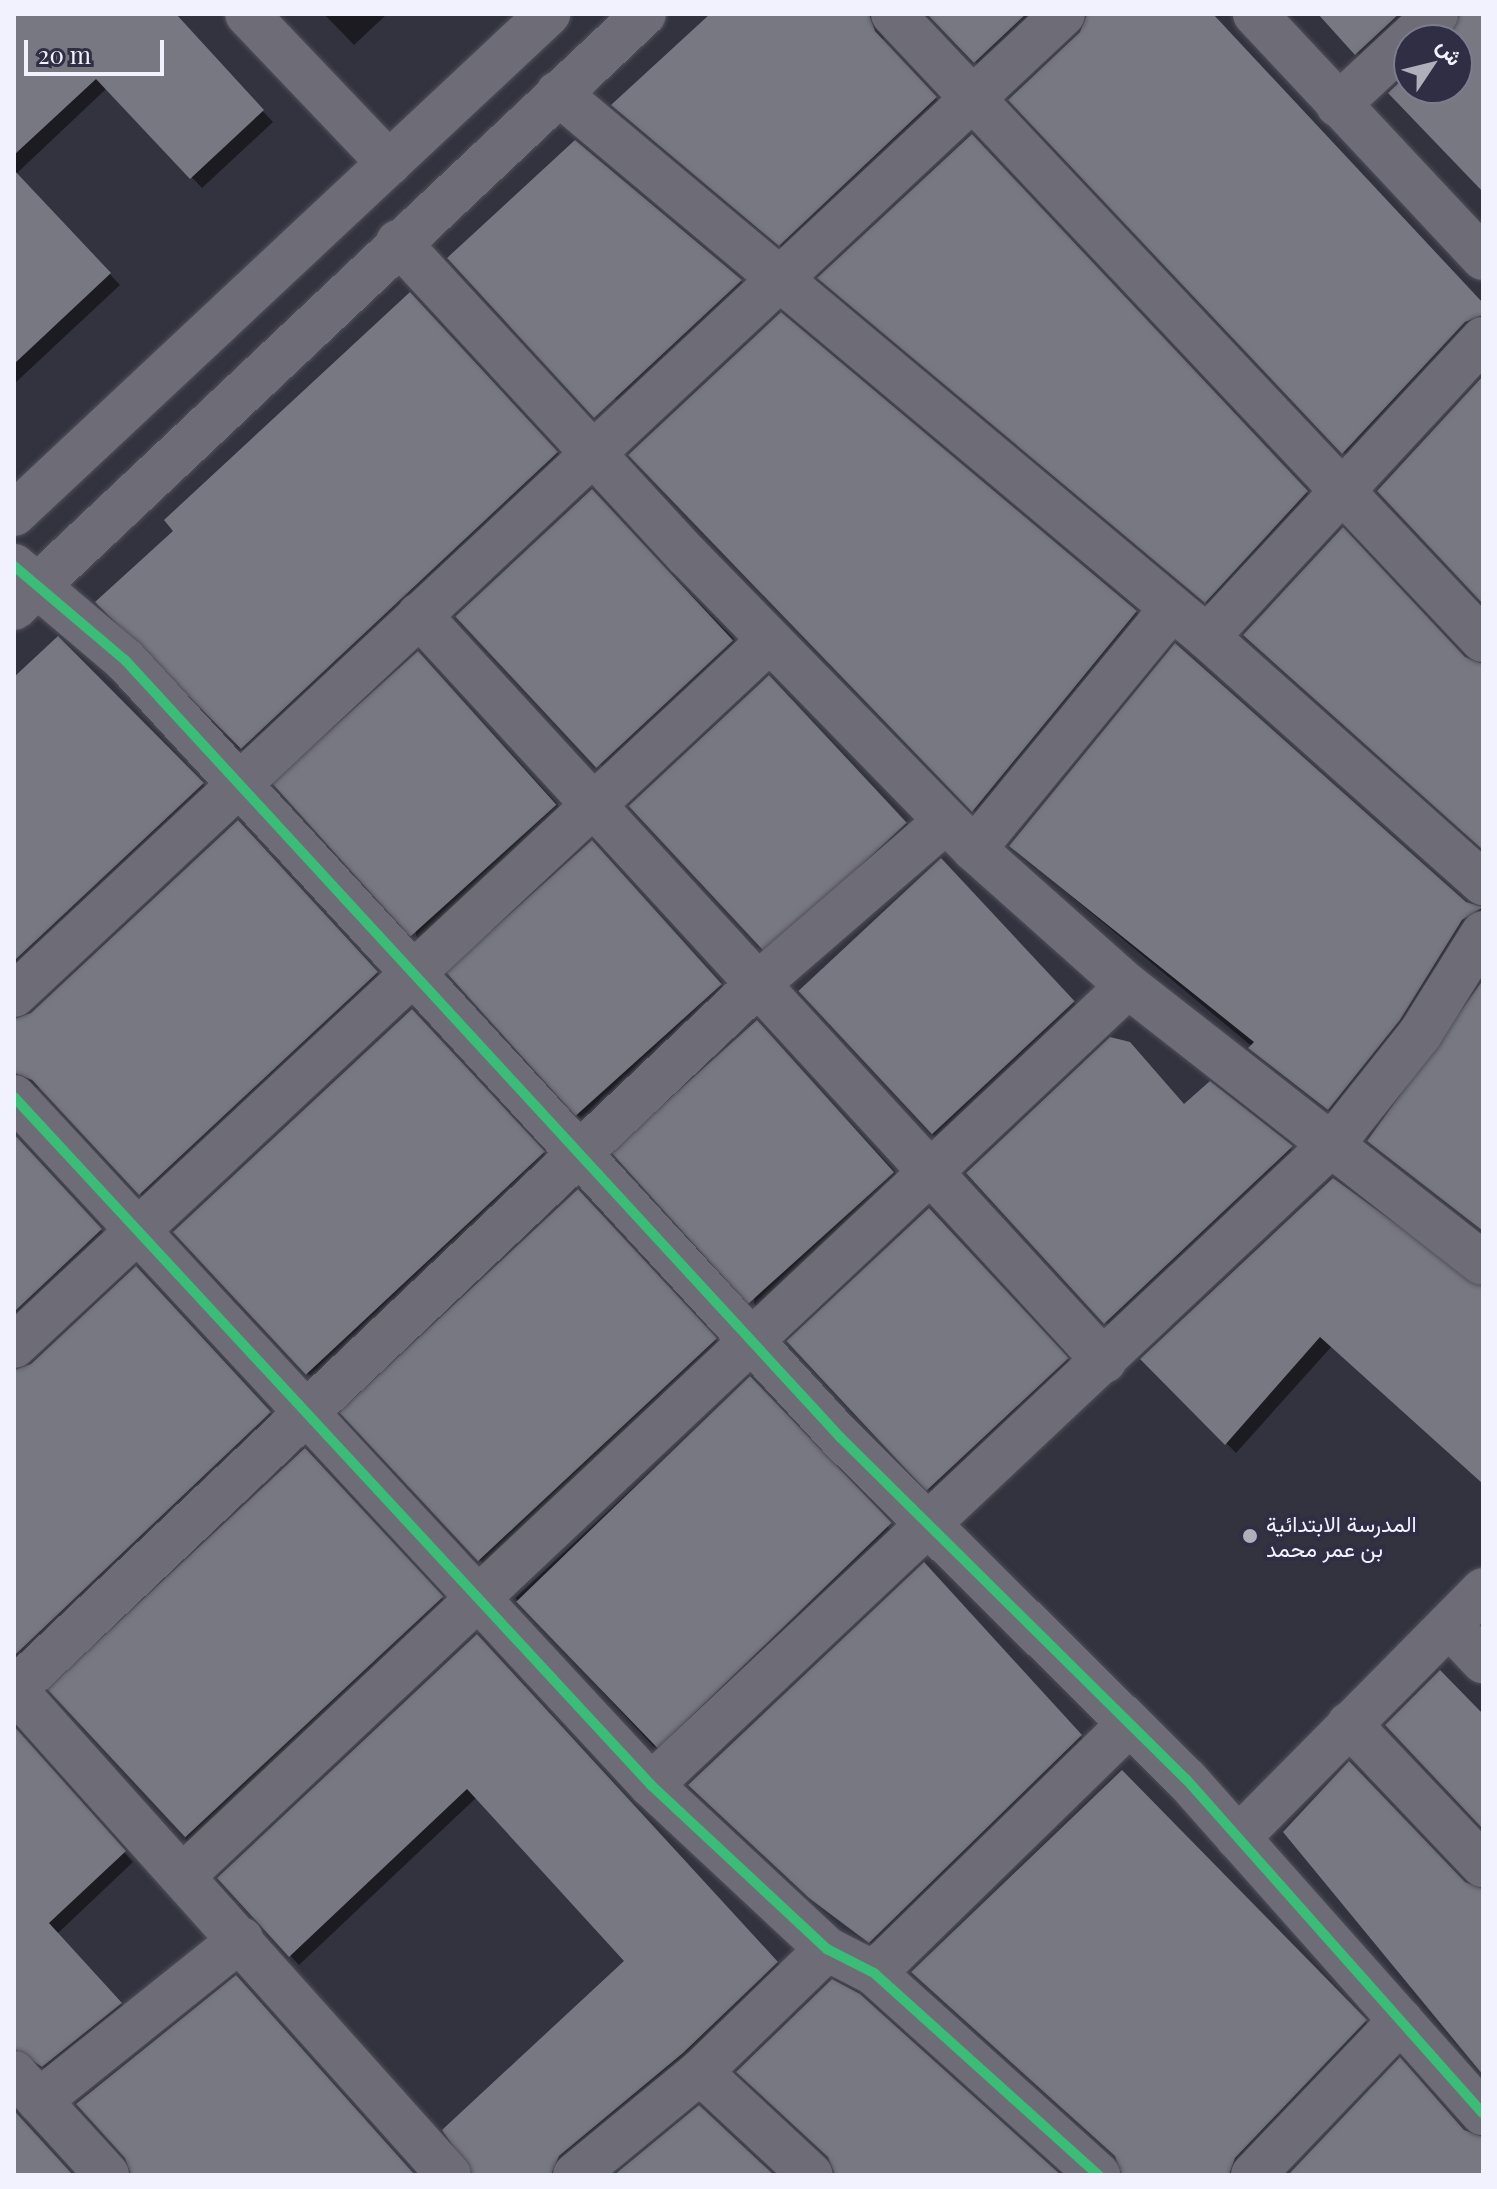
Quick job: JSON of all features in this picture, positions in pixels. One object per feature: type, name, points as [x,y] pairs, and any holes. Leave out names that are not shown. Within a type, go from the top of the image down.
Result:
[{"type":"street","points":[[247,14],[389,163]]},
{"type":"street","points":[[14,514],[548,14]]},
{"type":"street","points":[[644,14],[23,586],[125,660],[578,1157],[925,1525],[1238,1838],[1483,2113]]},
{"type":"street","points":[[893,14],[1483,640]]},
{"type":"street","points":[[14,995],[237,783],[785,280],[1063,14]]},
{"type":"street","points":[[1255,14],[1483,258]]},
{"type":"street","points":[[1338,105],[1436,14]]},
{"type":"street","points":[[558,93],[785,280],[1207,637],[1483,883]]},
{"type":"street","points":[[398,242],[770,640],[960,835],[1128,986],[1334,1142],[1483,1263]]},
{"type":"street","points":[[1207,637],[1339,486],[1483,339]]},
{"type":"street","points":[[449,2175],[185,1874],[14,1690],[308,1415],[759,983],[960,835],[1171,609]]},
{"type":"street","points":[[419,615],[1104,1361]]},
{"type":"street","points":[[14,1346],[409,972],[770,640]]},
{"type":"street","points":[[651,1785],[1334,1142],[1420,1034],[1483,933]]},
{"type":"street","points":[[185,1874],[749,1338],[1128,986]]},
{"type":"street","points":[[14,1097],[651,1785],[827,1949],[874,1973],[1098,2175]]},
{"type":"street","points":[[1238,1838],[1483,1590]]},
{"type":"street","points":[[1449,1625],[1483,1661]]},
{"type":"street","points":[[1349,1724],[1483,1865]]},
{"type":"street","points":[[874,1973],[1128,1725]]},
{"type":"street","points":[[107,2175],[27,2087],[241,1939]]},
{"type":"street","points":[[575,2175],[700,2072],[827,1949]]},
{"type":"street","points":[[1253,2175],[1401,2020]]},
{"type":"street","points":[[700,2072],[811,2175]]},
{"type":"building","points":[[14,14],[176,14],[264,110],[190,179],[96,79],[14,155]]},
{"type":"building","points":[[710,14],[869,14],[875,31],[937,97],[779,246],[611,105]]},
{"type":"building","points":[[927,14],[1026,14],[974,63]]},
{"type":"building","points":[[1087,14],[1213,14],[1483,303],[1483,315],[1465,322],[1342,454],[1008,100],[1080,32]]},
{"type":"building","points":[[1318,14],[1399,14],[1355,55]]},
{"type":"building","points":[[1460,14],[1483,14],[1483,192],[1399,104],[1473,104],[1473,24],[1454,24]]},
{"type":"building","points":[[972,134],[1308,491],[1205,603],[817,278]]},
{"type":"building","points":[[575,140],[742,280],[594,418],[447,258]]},
{"type":"building","points":[[14,170],[111,273],[14,364]]},
{"type":"building","points":[[410,292],[558,452],[241,749],[95,602],[173,531],[164,520]]},
{"type":"building","points":[[781,312],[1137,611],[972,812],[628,455]]},
{"type":"building","points":[[1483,376],[1483,604],[1377,491]]},
{"type":"building","points":[[592,489],[733,640],[596,768],[455,617]]},
{"type":"building","points":[[1343,527],[1465,657],[1483,664],[1483,850],[1243,635]]},
{"type":"building","points":[[58,636],[204,783],[14,961],[14,677]]},
{"type":"building","points":[[1175,643],[1466,902],[1483,907],[1462,920],[1400,1020],[1328,1110],[1248,1048],[1254,1042],[1009,846]]},
{"type":"building","points":[[418,651],[557,805],[410,937],[272,783]]},
{"type":"building","points":[[769,675],[907,823],[766,954],[629,806]]},
{"type":"building","points":[[238,820],[378,972],[139,1195],[32,1080],[14,1073],[14,1019],[31,1013]]},
{"type":"building","points":[[592,840],[722,984],[575,1116],[446,972]]},
{"type":"building","points":[[941,858],[1075,1001],[932,1134],[798,991]]},
{"type":"building","points":[[1483,980],[1483,1231],[1367,1141]]},
{"type":"building","points":[[412,1009],[545,1152],[306,1375],[173,1232]]},
{"type":"building","points":[[757,1020],[894,1172],[748,1304],[611,1152]]},
{"type":"building","points":[[1110,1037],[1130,1042],[1184,1104],[1210,1081],[1293,1146],[1104,1324],[966,1173]]},
{"type":"building","points":[[14,1134],[102,1229],[14,1312]]},
{"type":"building","points":[[1333,1178],[1483,1287],[1483,1484],[1320,1337],[1225,1445],[1140,1359]]},
{"type":"building","points":[[578,1189],[717,1338],[478,1561],[339,1412]]},
{"type":"building","points":[[929,1208],[1069,1358],[926,1491],[786,1341]]},
{"type":"building","points":[[136,1266],[271,1412],[14,1656],[14,1370],[31,1364]]},
{"type":"building","points":[[750,1376],[892,1523],[658,1749],[516,1602]]},
{"type":"building","points":[[305,1448],[443,1596],[185,1837],[47,1689]]},
{"type":"building","points":[[924,1562],[1082,1735],[869,1943],[809,1898],[688,1785]]},
{"type":"building","points":[[477,1634],[778,1962],[683,2053],[559,2156],[551,2175],[473,2175],[442,2130],[624,1961],[467,1789],[289,1957],[217,1878]]},
{"type":"building","points":[[1440,1670],[1483,1714],[1483,1829],[1385,1725]]},
{"type":"building","points":[[14,1726],[126,1851],[49,1923],[122,2003],[42,2067],[14,2049]]},
{"type":"building","points":[[1349,1761],[1465,1882],[1483,1889],[1483,2075],[1283,1832]]},
{"type":"building","points":[[1122,1770],[1367,2020],[1235,2158],[1229,2175],[1122,2175],[1115,2156],[911,1972]]},
{"type":"building","points":[[236,1975],[415,2175],[131,2175],[125,2158],[76,2104]]},
{"type":"building","points":[[832,1979],[860,1994],[1061,2175],[835,2175],[828,2157],[736,2072]]},
{"type":"building","points":[[1400,2057],[1464,2130],[1483,2137],[1483,2175],[1288,2175]]},
{"type":"building","points":[[699,2105],[774,2175],[614,2175]]},
{"type":"building","points":[[14,2110],[20,2117],[73,2175],[14,2175]]},
{"type":"cycle path","points":[[14,566],[125,660],[841,1438],[1186,1779],[1483,2113]]},
{"type":"cycle path","points":[[14,1097],[651,1785],[827,1949],[874,1973],[1098,2175]]},
{"type":"place","name":"المدرسة الابتدائية بن عمر محمد","points":[[1250,1536]]}]
